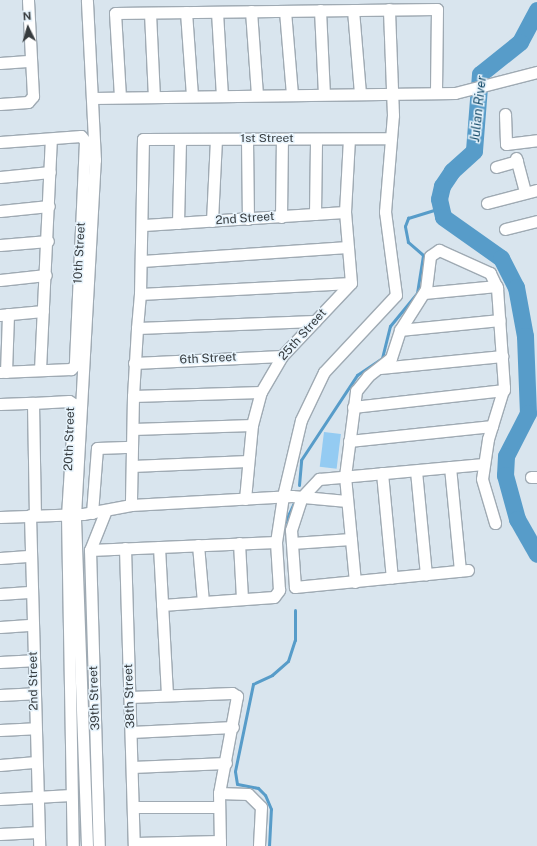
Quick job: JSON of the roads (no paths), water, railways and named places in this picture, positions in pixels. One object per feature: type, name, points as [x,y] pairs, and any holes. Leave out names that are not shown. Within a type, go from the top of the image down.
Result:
[{"type":"street","points":[[0,104],[31,99],[28,0]]},
{"type":"street","points":[[73,846],[71,795],[78,514],[95,160],[88,0]]},
{"type":"street","points":[[120,97],[115,13],[389,9],[437,9],[436,93]]},
{"type":"street","points":[[162,605],[278,594],[276,542],[283,496],[301,420],[324,372],[396,295],[385,212],[393,94],[389,9]]},
{"type":"street","points":[[320,10],[324,94]]},
{"type":"street","points":[[353,10],[360,94]]},
{"type":"street","points":[[285,11],[292,95]]},
{"type":"street","points":[[186,12],[192,96]]},
{"type":"street","points":[[217,12],[222,96]]},
{"type":"street","points":[[251,12],[256,95]]},
{"type":"street","points":[[150,13],[154,97]]},
{"type":"street","points":[[0,63],[31,61]]},
{"type":"street","points":[[93,98],[455,93],[494,81],[537,72]]},
{"type":"street","points":[[505,114],[506,144],[537,140]]},
{"type":"street","name":"10th Street","points":[[40,370],[74,368],[84,137],[51,139]]},
{"type":"street","name":"1st Street","points":[[144,225],[143,139],[391,138]]},
{"type":"street","points":[[0,142],[51,139],[48,241],[40,370],[3,372],[4,314],[43,311]]},
{"type":"street","points":[[178,223],[180,139]]},
{"type":"street","points":[[212,221],[216,139]]},
{"type":"street","points":[[247,139],[248,219]]},
{"type":"street","points":[[281,216],[282,139]]},
{"type":"street","points":[[315,214],[316,139]]},
{"type":"street","points":[[140,294],[351,283],[345,212],[349,139]]},
{"type":"street","points":[[496,166],[516,160],[525,192]]},
{"type":"street","points":[[0,176],[50,172]]},
{"type":"street","points":[[486,203],[537,190]]},
{"type":"street","points":[[0,211],[49,206]]},
{"type":"street","name":"2nd Street","points":[[144,225],[345,212]]},
{"type":"street","points":[[505,229],[537,221]]},
{"type":"street","points":[[131,504],[134,363],[144,225]]},
{"type":"street","points":[[0,245],[48,241]]},
{"type":"street","points":[[142,261],[348,246]]},
{"type":"street","points":[[355,582],[345,476],[353,407],[360,383],[391,358],[400,330],[424,293],[430,256],[439,250],[490,274],[497,286],[504,390],[492,426],[483,464],[484,493],[494,523]]},
{"type":"street","points":[[0,280],[46,275]]},
{"type":"street","name":"25th Street","points":[[245,499],[252,425],[261,392],[282,356],[351,283]]},
{"type":"street","points":[[424,293],[497,286]]},
{"type":"street","points":[[400,330],[500,320]]},
{"type":"street","points":[[137,328],[315,321]]},
{"type":"street","name":"6th Street","points":[[134,363],[282,356]]},
{"type":"street","points":[[380,368],[502,356]]},
{"type":"street","points":[[353,407],[504,390]]},
{"type":"street","points":[[133,396],[261,392]]},
{"type":"street","name":"20th Street","points":[[33,403],[69,401],[74,404],[78,514]]},
{"type":"street","points":[[0,404],[33,403]]},
{"type":"street","name":"2nd Street","points":[[33,403],[31,556],[39,846]]},
{"type":"street","points":[[133,429],[252,425]]},
{"type":"street","points":[[349,441],[492,426]]},
{"type":"street","points":[[87,846],[78,514],[97,448],[132,447]]},
{"type":"street","points":[[132,466],[248,461]]},
{"type":"street","points":[[450,467],[464,571],[295,587],[291,530],[302,497],[319,479],[345,476],[483,464]]},
{"type":"street","points":[[416,470],[426,575]]},
{"type":"street","points":[[382,473],[392,578]]},
{"type":"street","points":[[0,517],[78,514],[106,510],[131,504],[283,496],[347,501]]},
{"type":"street","points":[[106,510],[90,550],[276,542]]},
{"type":"street","points":[[292,543],[351,539]]},
{"type":"street","points":[[239,543],[242,598]]},
{"type":"street","points":[[198,545],[203,602]]},
{"type":"street","points":[[159,547],[167,695]]},
{"type":"street","name":"38th Street","points":[[125,548],[134,845]]},
{"type":"street","name":"39th Street","points":[[90,550],[99,846]]},
{"type":"street","points":[[0,558],[31,556]]},
{"type":"street","points":[[0,594],[32,592]]},
{"type":"street","points":[[0,627],[32,625]]},
{"type":"street","points":[[0,662],[33,660]]},
{"type":"street","points":[[0,695],[34,693]]},
{"type":"street","points":[[130,697],[167,695],[237,696],[226,763],[218,792],[220,844],[134,845]]},
{"type":"street","points":[[131,732],[233,727]]},
{"type":"street","points":[[0,730],[35,728]]},
{"type":"street","points":[[0,764],[36,762]]},
{"type":"street","points":[[132,767],[226,763]]},
{"type":"street","points":[[218,792],[248,794],[261,807],[259,846]]},
{"type":"street","points":[[0,799],[71,795]]},
{"type":"street","points":[[134,807],[218,807]]},
{"type":"street","points":[[0,834],[38,832]]},
{"type":"waterway","name":"Julian River","points":[[537,10],[520,42],[480,74],[474,151],[452,171],[442,186],[439,199],[443,217],[501,258],[516,287],[525,336],[528,413],[506,456],[505,475],[517,519],[537,554]]},
{"type":"waterway","points":[[299,485],[301,460],[357,375],[382,358],[390,326],[417,293],[423,255],[408,242],[405,226],[408,218],[440,208]]},
{"type":"waterway","points":[[285,522],[294,503]]},
{"type":"waterway","points":[[269,846],[271,809],[265,795],[258,788],[237,784],[235,771],[253,684],[272,675],[288,661],[295,640],[295,610]]}]
